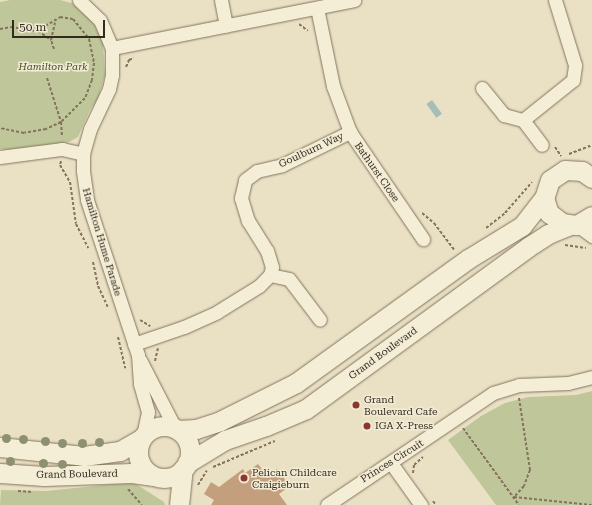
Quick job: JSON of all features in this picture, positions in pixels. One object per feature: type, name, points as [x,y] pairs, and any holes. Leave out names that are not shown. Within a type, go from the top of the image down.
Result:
[{"type":"street","name":"Hamilton Hume Parade","points":[[79,0],[100,20],[112,48],[112,75],[109,89],[92,124],[83,154],[83,171],[87,200],[136,349],[176,429]]},
{"type":"street","points":[[221,0],[226,26]]},
{"type":"street","points":[[112,48],[354,0]]},
{"type":"street","points":[[523,120],[573,80],[575,66],[555,0]]},
{"type":"street","name":"Bathurst Close","points":[[317,8],[333,86],[350,132],[423,239]]},
{"type":"street","points":[[482,88],[504,115],[523,120],[542,145]]},
{"type":"street","name":"Goulburn Way","points":[[270,275],[270,259],[248,221],[241,198],[245,180],[257,171],[282,165],[350,132]]},
{"type":"street","points":[[0,157],[62,149],[83,154]]},
{"type":"street","points":[[175,505],[155,476],[141,464],[138,447],[142,437],[158,426],[176,429],[196,429],[220,421],[264,401],[309,374],[468,259],[522,226],[544,198],[550,180],[565,170],[574,169],[592,161]]},
{"type":"street","points":[[574,169],[592,178]]},
{"type":"street","points":[[544,198],[549,213],[562,223],[579,222],[592,236]]},
{"type":"street","name":"Grand Boulevard","points":[[185,466],[224,440],[266,426],[306,409],[528,247],[548,234],[579,222]]},
{"type":"street","points":[[136,349],[153,337],[217,312],[251,293],[270,275],[289,279],[320,320]]},
{"type":"street","name":"Hamilton Hume Parade","points":[[136,349],[140,384],[148,412],[142,437]]},
{"type":"street","name":"Princes Circuit","points":[[327,505],[367,476],[391,463],[493,393],[519,385],[568,383],[592,377]]},
{"type":"street","points":[[176,429],[184,435],[189,448],[179,505]]},
{"type":"street","name":"Grand Boulevard","points":[[0,447],[84,456],[120,450],[142,437]]},
{"type":"street","points":[[391,463],[427,502]]},
{"type":"street","points":[[155,476],[172,476],[185,466]]},
{"type":"street","name":"Grand Boulevard","points":[[0,473],[44,476],[123,473],[155,476]]},
{"type":"path","points":[[0,128],[24,133],[46,129],[61,122],[85,98],[92,80],[94,63],[90,39],[76,21],[66,16],[37,31]]},
{"type":"path","points":[[54,50],[51,40],[55,22]]},
{"type":"path","points":[[298,24],[307,29],[310,36],[322,33]]},
{"type":"path","points":[[0,29],[11,27],[37,31],[51,40]]},
{"type":"path","points":[[124,74],[127,62],[138,57]]},
{"type":"path","points":[[47,78],[61,122],[62,149],[60,165],[70,182],[76,224],[90,251]]},
{"type":"path","points":[[556,158],[592,145]]},
{"type":"path","points":[[483,230],[514,204],[536,177]]},
{"type":"path","points":[[419,210],[434,223],[455,251]]},
{"type":"path","points":[[449,255],[461,247]]},
{"type":"path","points":[[93,259],[98,286],[111,314]]},
{"type":"path","points":[[138,318],[149,325],[159,350],[156,366]]},
{"type":"path","points":[[117,333],[126,370]]},
{"type":"path","points":[[513,398],[519,399],[530,466],[526,481],[514,497]]},
{"type":"path","points":[[457,432],[468,424]]},
{"type":"path","points":[[463,428],[519,505]]},
{"type":"path","points":[[415,477],[414,466],[426,455]]},
{"type":"path","points":[[123,473],[125,485],[142,505]]},
{"type":"path","points":[[514,497],[592,505]]},
{"type":"path","points":[[427,502],[436,505]]},
{"type":"green space","name":"Hamilton Park","points":[[10,0],[60,0],[75,4],[92,21],[103,42],[105,75],[98,99],[90,110],[78,137],[69,142],[16,150],[0,149],[0,2]]},
{"type":"green space","points":[[592,391],[592,505],[496,505],[448,440],[481,416],[505,403],[528,397],[576,395]]},
{"type":"green space","points":[[133,482],[164,502],[165,505],[0,505],[1,490],[46,491]]},
{"type":"water","points":[[432,100],[442,114],[436,118],[426,104]]},
{"type":"building","name":"Pelican Childcare Craigieburn","points":[[258,464],[267,476],[277,469],[290,486],[279,494],[287,505],[211,505],[214,500],[204,494],[211,482],[219,487],[243,469],[245,473]]},
{"type":"place","name":"Grand Boulevard Cafe","points":[[356,405]]},
{"type":"place","name":"IGA X-Press","points":[[367,426]]},
{"type":"place","name":"Pelican Childcare Craigieburn","points":[[244,478]]}]
